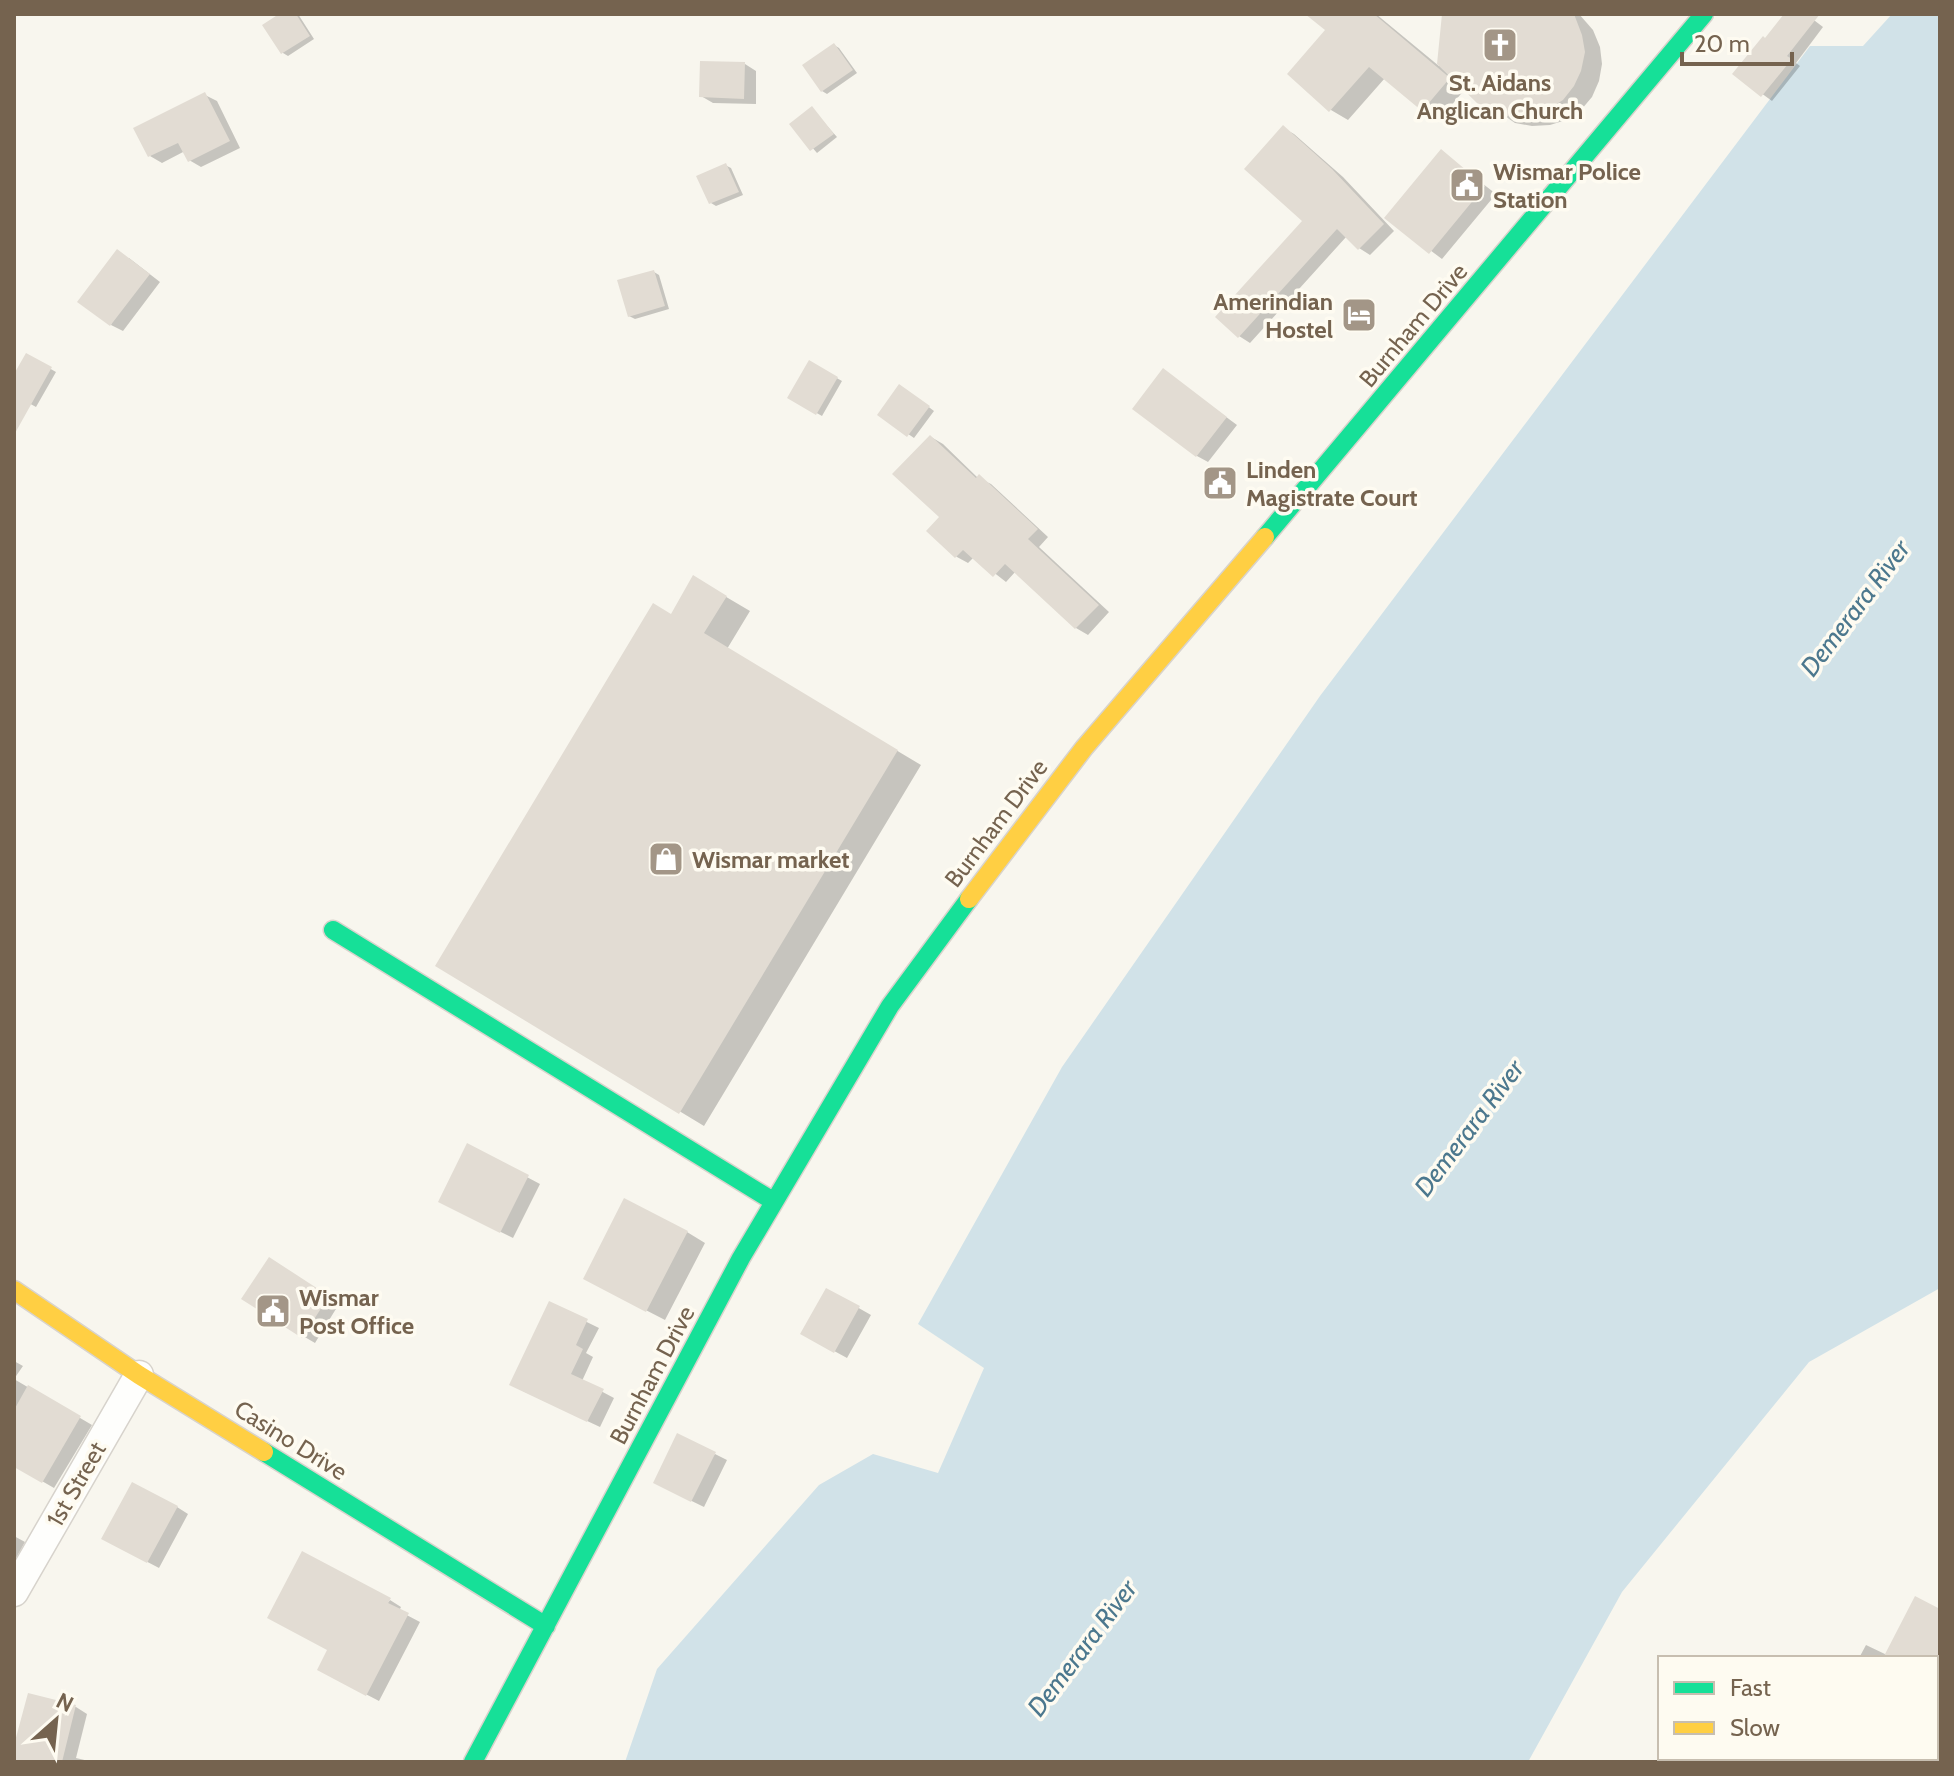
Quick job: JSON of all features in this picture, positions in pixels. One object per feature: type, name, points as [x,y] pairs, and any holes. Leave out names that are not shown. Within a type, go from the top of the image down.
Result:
[{"type":"street","name":"Burnham Drive","points":[[473,1762],[773,1201],[890,1006],[1050,791],[1140,680],[1381,401],[1704,14]]},
{"type":"street","points":[[333,930],[773,1201]]},
{"type":"street","name":"Casino Drive","points":[[14,1290],[139,1375],[546,1626]]},
{"type":"street","name":"1st Street","points":[[14,1592],[139,1375]]},
{"type":"water","name":"Demerara River","points":[[1892,14],[1940,14],[1940,1288],[1809,1362],[1622,1592],[1528,1762],[625,1762],[657,1669],[819,1485],[873,1454],[938,1473],[984,1368],[918,1324],[1062,1067],[1320,696],[1810,46],[1863,46]]},
{"type":"building","points":[[279,14],[296,14],[310,36],[281,54],[262,25]]},
{"type":"building","points":[[1305,14],[1374,14],[1450,78],[1422,111],[1369,67],[1329,112],[1287,74],[1325,30]]},
{"type":"building","points":[[1442,14],[1574,14],[1585,52],[1574,86],[1563,100],[1547,110],[1530,116],[1495,114],[1479,105],[1437,64]]},
{"type":"building","points":[[1784,14],[1820,14],[1787,56],[1792,59],[1761,97],[1732,74]]},
{"type":"building","points":[[834,43],[853,70],[821,92],[802,65]]},
{"type":"building","points":[[700,61],[745,62],[744,99],[699,97]]},
{"type":"building","points":[[205,92],[230,141],[188,162],[178,143],[148,157],[133,128]]},
{"type":"building","points":[[812,106],[834,134],[810,151],[789,124]]},
{"type":"building","points":[[1283,125],[1332,169],[1384,224],[1358,250],[1337,229],[1238,338],[1215,317],[1302,221],[1244,169]]},
{"type":"building","points":[[1441,149],[1485,186],[1429,254],[1384,218]]},
{"type":"building","points":[[726,163],[739,192],[709,204],[696,176]]},
{"type":"building","points":[[117,249],[150,274],[110,326],[77,302]]},
{"type":"building","points":[[654,270],[665,306],[628,317],[617,280]]},
{"type":"building","points":[[26,353],[52,367],[14,435],[14,374]]},
{"type":"building","points":[[809,360],[838,377],[816,415],[787,398]]},
{"type":"building","points":[[1163,368],[1227,417],[1196,457],[1132,409]]},
{"type":"building","points":[[899,384],[930,406],[907,437],[877,415]]},
{"type":"building","points":[[930,435],[976,478],[979,474],[1038,529],[1028,539],[1099,605],[1075,629],[1005,564],[993,577],[963,550],[955,558],[926,531],[939,517],[892,474]]},
{"type":"building","name":"Wismar market","points":[[693,575],[727,596],[704,633],[898,750],[679,1114],[435,966],[653,603],[671,614]]},
{"type":"building","points":[[467,1143],[529,1175],[500,1233],[438,1202]]},
{"type":"building","points":[[624,1198],[688,1231],[646,1312],[583,1279]]},
{"type":"building","points":[[269,1257],[329,1296],[302,1338],[241,1299]]},
{"type":"building","points":[[826,1288],[860,1306],[834,1353],[800,1334]]},
{"type":"building","points":[[549,1301],[588,1319],[576,1345],[583,1349],[571,1374],[604,1389],[587,1422],[509,1385]]},
{"type":"building","points":[[28,1385],[81,1416],[42,1483],[14,1467],[14,1410]]},
{"type":"building","points":[[677,1433],[716,1452],[691,1502],[653,1483]]},
{"type":"building","points":[[132,1482],[178,1506],[147,1563],[101,1539]]},
{"type":"building","points":[[302,1551],[391,1598],[388,1603],[409,1613],[366,1696],[317,1670],[327,1650],[267,1618]]},
{"type":"building","points":[[1915,1596],[1940,1609],[1940,1658],[1884,1656]]},
{"type":"building","points":[[28,1693],[76,1705],[62,1762],[14,1762],[14,1745]]},
{"type":"traffic: fast","points":[[1265,537],[1704,14]]},
{"type":"traffic: fast","points":[[473,1762],[741,1258],[890,1006],[969,899]]},
{"type":"traffic: fast","points":[[333,930],[773,1201]]},
{"type":"traffic: fast","points":[[264,1452],[546,1626]]},
{"type":"traffic: slow","points":[[969,899],[1084,748],[1265,537]]},
{"type":"traffic: slow","points":[[14,1290],[139,1375],[264,1452]]},
{"type":"place","name":"St. Aidans Anglican Church","points":[[1500,45]]},
{"type":"place","name":"Wismar Police Station","points":[[1467,185]]},
{"type":"place","name":"Amerindian Hostel","points":[[1359,315]]},
{"type":"place","name":"Linden Magistrate Court","points":[[1220,483]]},
{"type":"place","name":"Wismar market","points":[[666,859]]},
{"type":"place","name":"Wismar Post Office","points":[[273,1311]]}]
